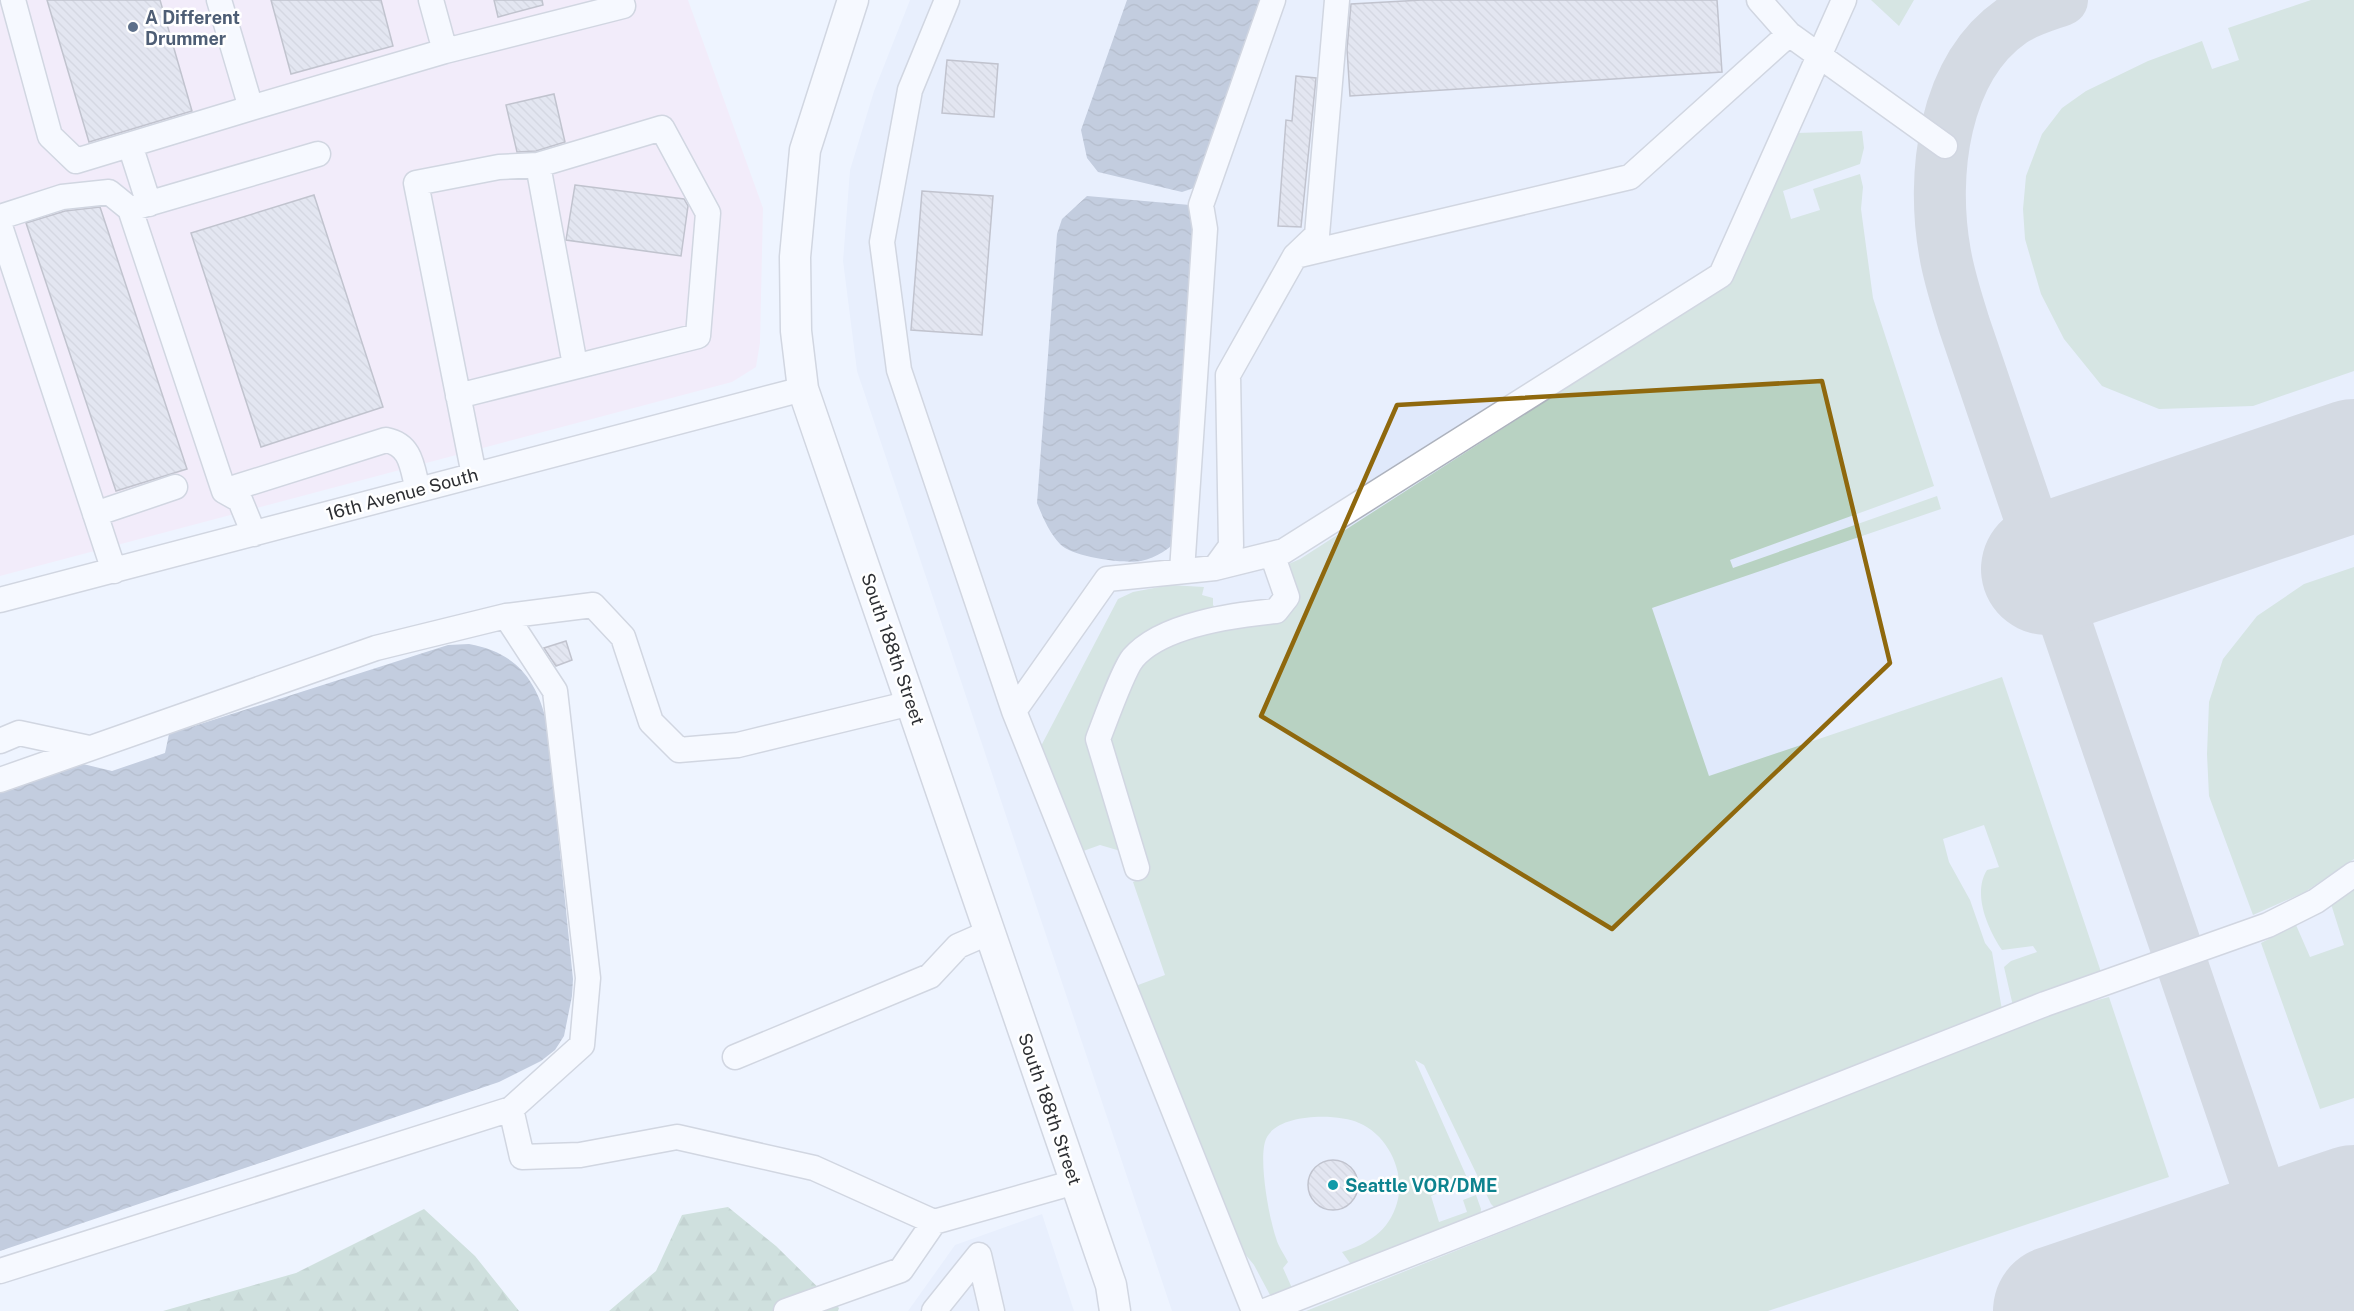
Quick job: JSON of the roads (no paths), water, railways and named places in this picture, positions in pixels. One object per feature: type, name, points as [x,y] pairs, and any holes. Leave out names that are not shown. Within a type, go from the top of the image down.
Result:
[{"type":"main road","name":"South 188th Street","points":[[853,0],[834,53],[805,150],[795,256],[796,332],[803,389],[1076,1182],[1113,1298],[1125,1311]]},
{"type":"street","points":[[13,0],[50,136],[76,161],[445,51],[623,6],[621,0]]},
{"type":"street","points":[[219,0],[250,108]]},
{"type":"street","points":[[431,0],[445,51]]},
{"type":"street","points":[[947,0],[910,90],[882,242],[899,370],[1014,711],[1254,1311]]},
{"type":"street","points":[[1182,571],[1205,229],[1201,206],[1273,0]]},
{"type":"street","points":[[1215,567],[1231,546],[1228,375],[1295,256],[1317,235],[1337,0]]},
{"type":"street","points":[[1759,0],[1789,34],[1945,146]]},
{"type":"street","points":[[1014,711],[1107,579],[1215,567],[1284,551],[1721,275],[1844,0]]},
{"type":"street","points":[[1295,256],[1630,177],[1789,34]]},
{"type":"street","points":[[458,396],[574,365],[698,336],[708,213],[662,128],[538,165],[500,167],[416,183],[458,396],[474,475]]},
{"type":"street","points":[[130,145],[139,207],[224,491],[240,500],[254,534]]},
{"type":"street","points":[[0,217],[62,197],[109,192],[139,207],[318,154]]},
{"type":"street","points":[[538,165],[574,365]]},
{"type":"street","points":[[0,226],[114,570]]},
{"type":"street","name":"16th Avenue South","points":[[0,600],[803,389]]},
{"type":"street","points":[[224,491],[386,440],[398,442],[407,451],[418,490]]},
{"type":"street","points":[[95,514],[175,487]]},
{"type":"street","points":[[1137,868],[1098,738],[1132,658],[1154,640],[1221,617],[1276,611],[1287,597],[1272,554]]},
{"type":"street","points":[[0,780],[376,648],[506,616],[593,605],[622,637],[651,722],[679,750],[738,745],[911,703]]},
{"type":"street","points":[[0,1271],[511,1109],[582,1045],[588,978],[555,691],[506,616]]},
{"type":"street","points":[[0,741],[19,733],[89,748]]},
{"type":"street","points":[[1265,1311],[2045,1004],[2268,925],[2316,901],[2354,874]]},
{"type":"street","points":[[735,1057],[930,976],[958,946],[990,932]]},
{"type":"street","points":[[511,1109],[522,1157],[580,1155],[677,1137],[814,1168],[934,1222]]},
{"type":"street","points":[[786,1311],[901,1270],[934,1222],[1076,1182]]},
{"type":"street","points":[[934,1311],[979,1256],[992,1311]]},
{"type":"water","points":[[1127,0],[1265,0],[1200,186],[1182,192],[1098,172],[1087,158],[1081,130]]},
{"type":"water","points":[[1087,196],[1190,205],[1199,229],[1181,538],[1158,555],[1141,561],[1086,556],[1066,549],[1053,535],[1037,503],[1057,234],[1062,219]]},
{"type":"water","points":[[469,644],[499,654],[522,670],[537,694],[547,724],[573,979],[564,1036],[555,1050],[541,1061],[499,1082],[0,1251],[0,791],[83,764],[112,771],[165,753],[169,734],[448,645]]},
{"type":"place","name":"A Different Drummer","points":[[133,27]]},
{"type":"place","name":"Seattle VOR/DME","points":[[1333,1185]]}]
